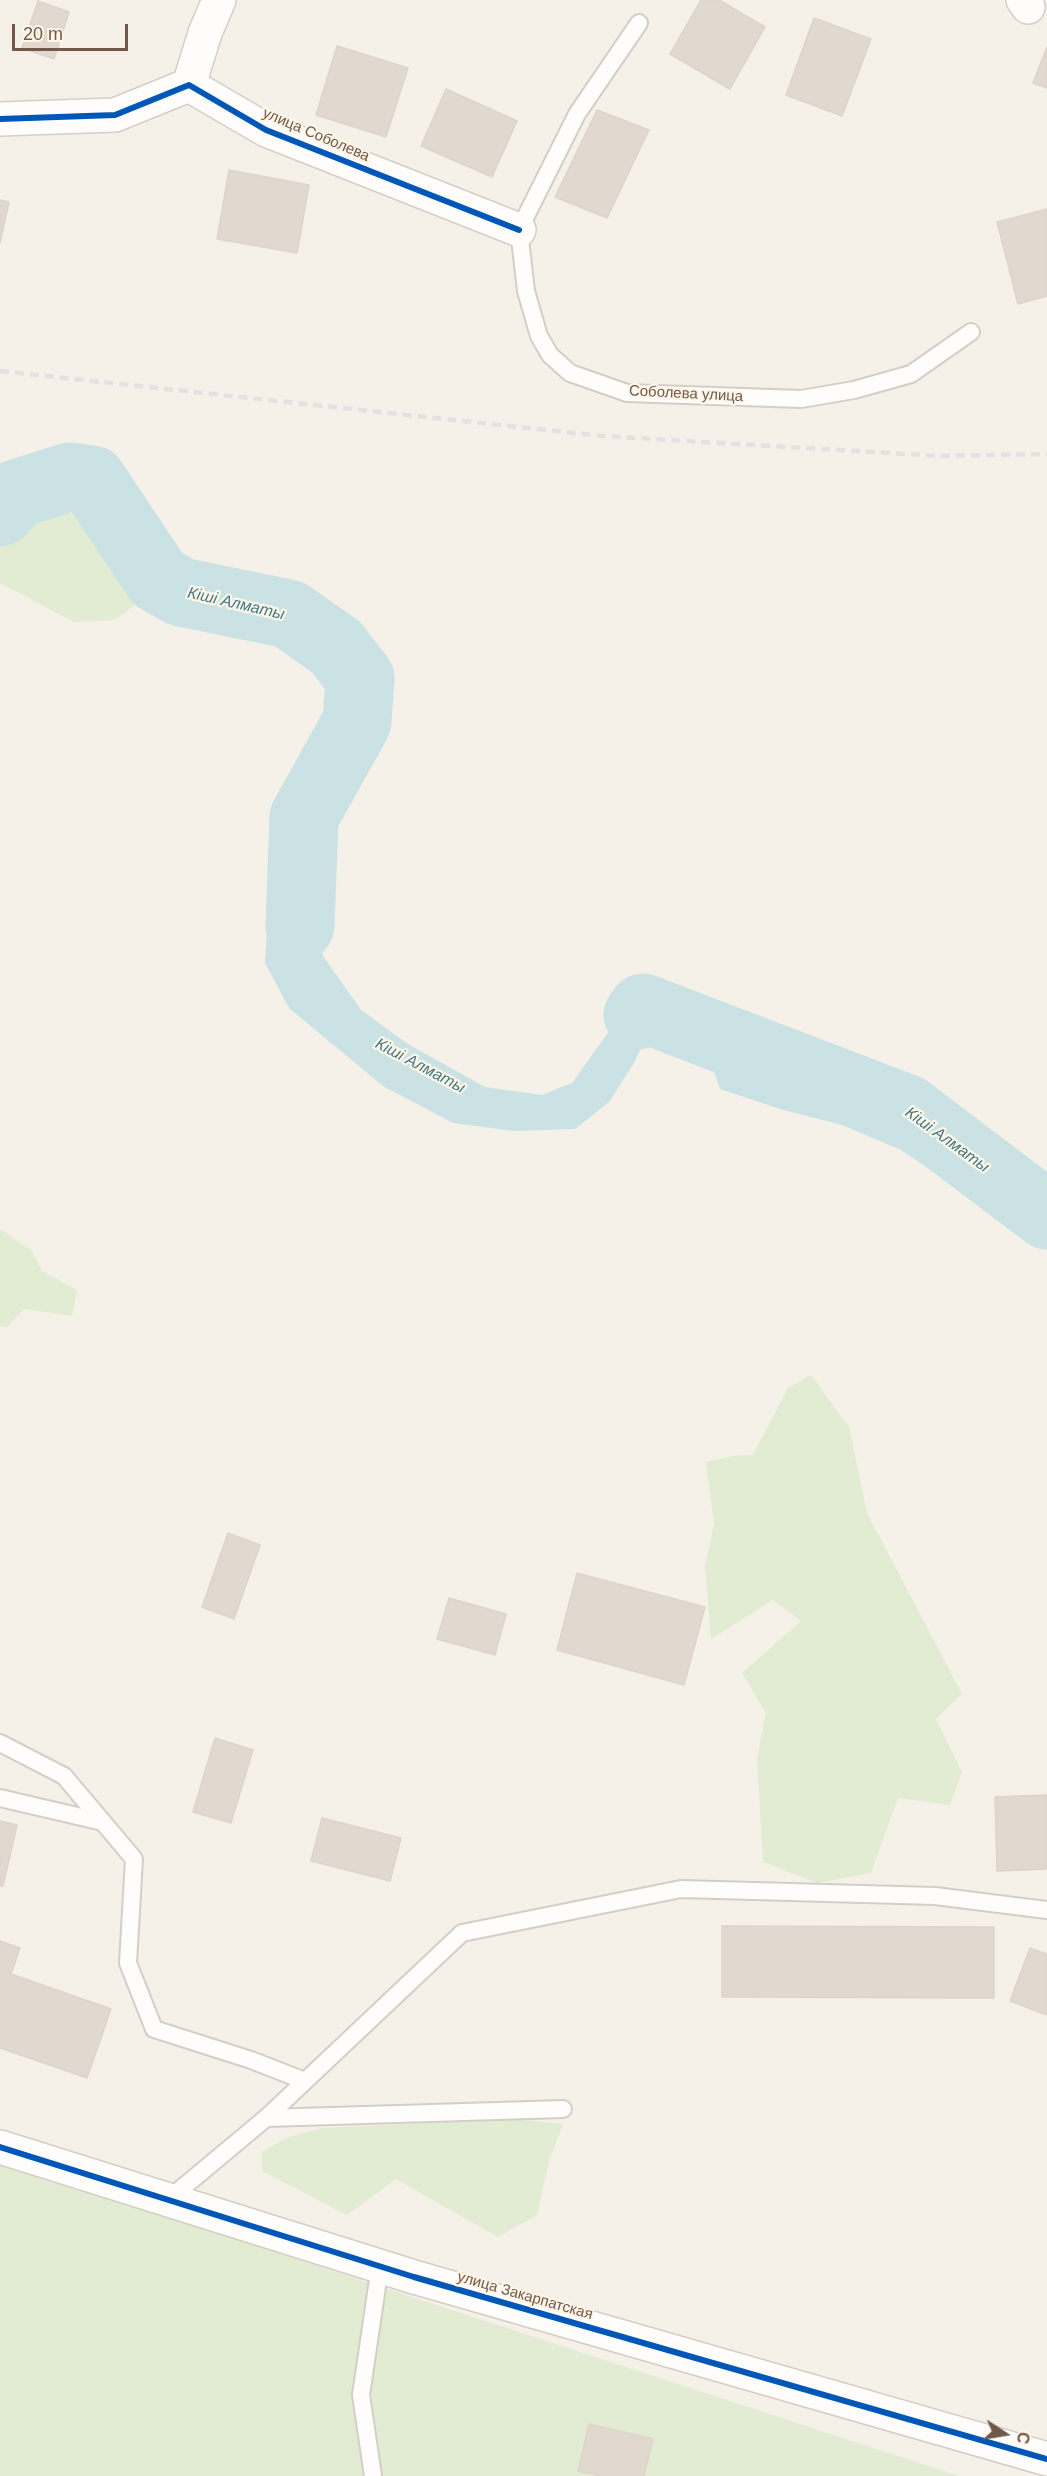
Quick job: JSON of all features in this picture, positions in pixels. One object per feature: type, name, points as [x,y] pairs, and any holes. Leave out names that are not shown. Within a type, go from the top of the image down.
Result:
[{"type":"street","points":[[0,119],[115,115],[189,85],[205,33],[219,0]]},
{"type":"street","name":"улица Соболева","points":[[189,85],[266,130],[519,230]]},
{"type":"street","name":"улица Закарпатская","points":[[0,2147],[380,2266],[1047,2458]]},
{"type":"lane","points":[[519,230],[577,114],[639,22]]},
{"type":"lane","name":"Соболева улица","points":[[519,230],[526,291],[539,336],[550,355],[570,373],[627,393],[801,399],[854,390],[911,374],[971,332]]},
{"type":"lane","points":[[0,1743],[64,1776],[134,1859],[128,1963],[154,2029],[251,2060],[305,2081]]},
{"type":"lane","points":[[0,1798],[103,1822]]},
{"type":"lane","points":[[169,2199],[266,2118],[462,1933],[681,1889],[935,1896],[1047,1910]]},
{"type":"lane","points":[[266,2118],[563,2109]]},
{"type":"lane","points":[[373,2476],[361,2395],[380,2266]]},
{"type":"green space","points":[[62,509],[96,525],[124,567],[135,605],[115,620],[74,622],[0,583],[0,529],[12,516]]},
{"type":"green space","points":[[0,1229],[31,1250],[42,1271],[77,1290],[72,1316],[24,1309],[7,1327],[0,1326]]},
{"type":"green space","points":[[811,1375],[849,1427],[867,1513],[962,1694],[936,1719],[962,1772],[950,1805],[898,1798],[871,1873],[817,1883],[763,1862],[757,1759],[766,1713],[742,1673],[801,1621],[773,1600],[711,1639],[705,1566],[714,1524],[706,1462],[733,1456],[753,1455],[788,1388]]},
{"type":"green space","points":[[515,2119],[563,2124],[549,2161],[537,2215],[498,2237],[396,2179],[347,2215],[262,2171],[262,2152],[286,2138],[322,2128]]},
{"type":"green space","points":[[0,2162],[959,2476],[0,2476]]},
{"type":"water","points":[[285,827],[317,837],[315,897],[323,956],[361,1010],[408,1044],[485,1087],[542,1095],[572,1083],[628,1001],[665,996],[704,1015],[739,1055],[787,1082],[868,1103],[962,1148],[1047,1195],[1047,1241],[972,1198],[901,1150],[842,1125],[780,1109],[720,1089],[708,1053],[683,1032],[648,1035],[609,1102],[575,1129],[514,1131],[453,1123],[383,1086],[289,1008],[265,963],[269,893]]},
{"type":"building","points":[[701,0],[719,0],[765,27],[730,89],[670,54]]},
{"type":"building","points":[[38,1],[69,12],[54,59],[22,48]]},
{"type":"building","points":[[814,18],[871,39],[842,116],[786,95]]},
{"type":"building","points":[[337,46],[408,68],[386,137],[316,115]]},
{"type":"building","points":[[1047,47],[1047,88],[1033,83]]},
{"type":"building","points":[[446,89],[517,121],[492,177],[421,146]]},
{"type":"building","points":[[597,110],[649,130],[607,218],[555,197]]},
{"type":"building","points":[[229,170],[309,185],[297,253],[217,239]]},
{"type":"building","points":[[0,200],[9,202],[0,243]]},
{"type":"building","points":[[1047,209],[1047,296],[1018,304],[997,222]]},
{"type":"building","points":[[228,1533],[260,1545],[234,1619],[202,1607]]},
{"type":"building","points":[[577,1573],[705,1607],[684,1685],[557,1650]]},
{"type":"building","points":[[449,1598],[506,1614],[495,1655],[437,1639]]},
{"type":"building","points":[[215,1738],[253,1750],[231,1823],[193,1812]]},
{"type":"building","points":[[1047,1795],[1047,1869],[997,1871],[995,1797]]},
{"type":"building","points":[[322,1818],[401,1838],[390,1881],[311,1861]]},
{"type":"building","points":[[0,1821],[17,1825],[3,1886],[0,1886]]},
{"type":"building","points":[[722,1926],[994,1927],[994,1998],[722,1997]]},
{"type":"building","points":[[0,1941],[20,1948],[11,1974],[111,2009],[87,2078],[0,2048]]},
{"type":"building","points":[[1030,1948],[1047,1954],[1047,2015],[1010,2001]]},
{"type":"building","points":[[589,2424],[653,2439],[644,2476],[601,2476],[578,2471]]},
{"type":"waterway","name":"Кіші Алматы","points":[[0,512],[16,494],[69,477],[92,480],[158,579],[181,592],[289,614],[336,647],[360,678],[357,722],[304,817],[300,926]]},
{"type":"waterway","name":"Кіші Алматы","points":[[638,1015],[643,1008],[907,1109],[1047,1215]]},
{"type":"railway","points":[[0,371],[602,436],[940,456],[1047,454]]},
{"type":"cycle path","points":[[0,119],[115,115],[189,85],[266,130],[519,230]]},
{"type":"cycle path","points":[[0,2147],[414,2277],[1047,2459]]}]
